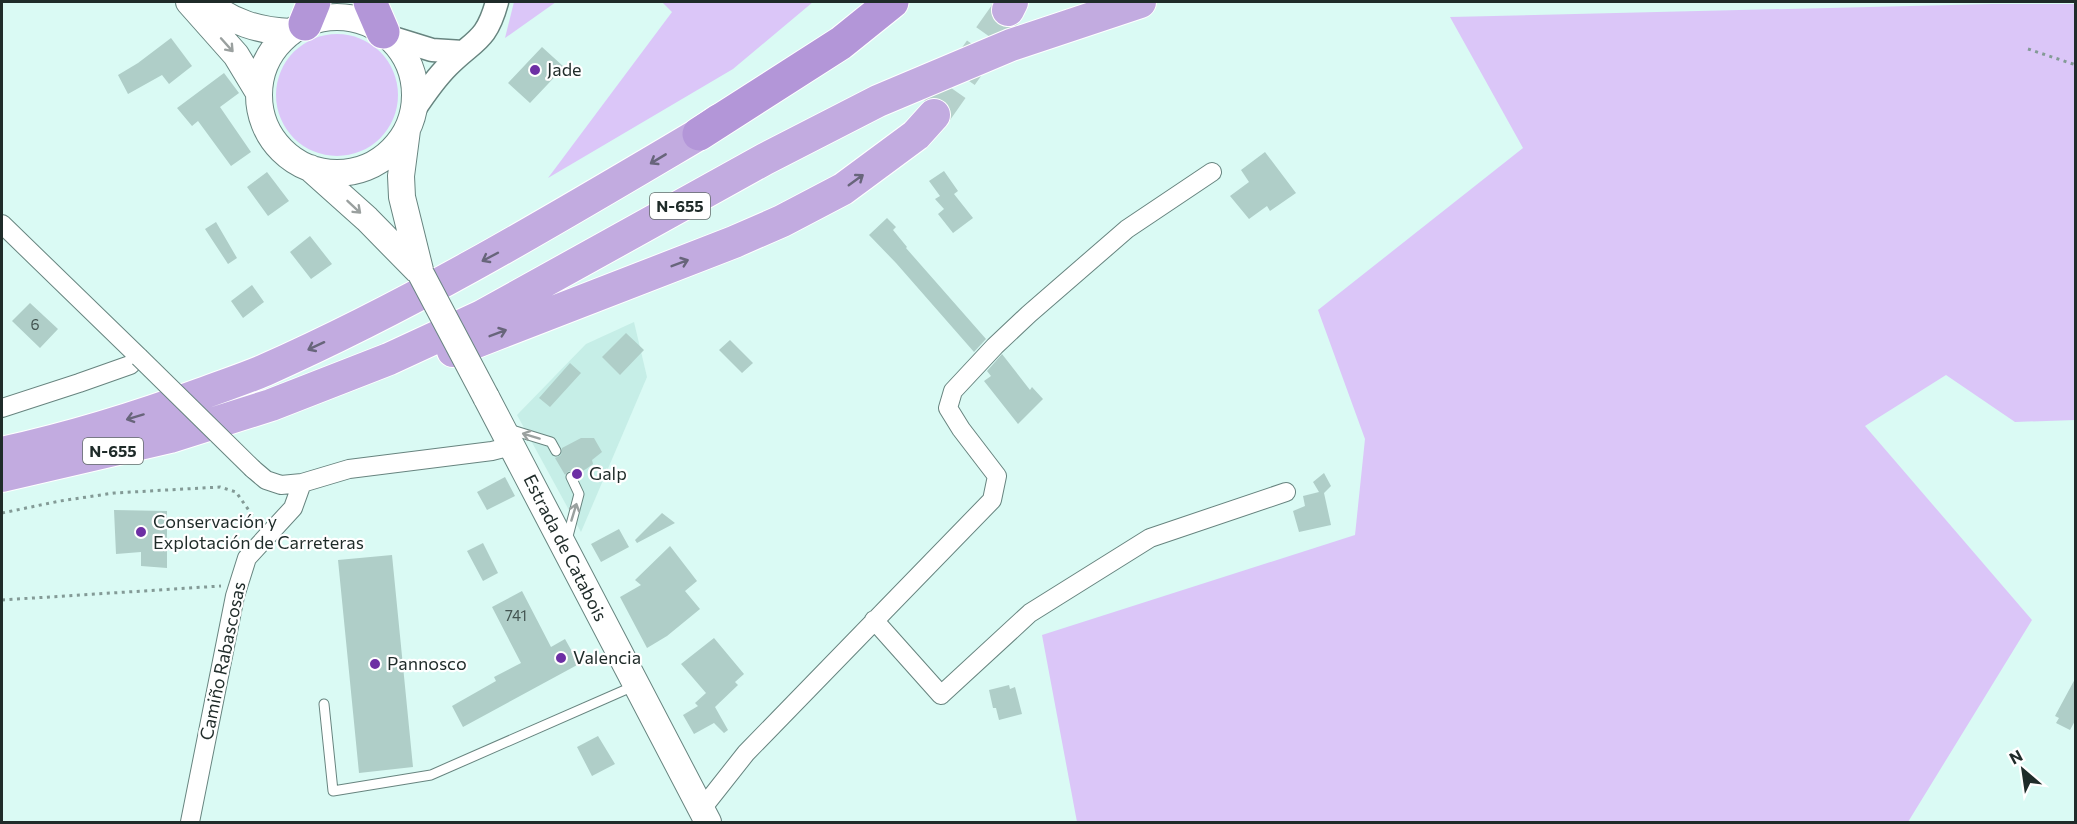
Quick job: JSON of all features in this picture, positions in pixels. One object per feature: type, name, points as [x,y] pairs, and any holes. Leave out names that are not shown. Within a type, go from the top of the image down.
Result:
[{"type":"highway","points":[[370,2],[386,34]]},
{"type":"highway","points":[[699,134],[837,33],[875,2]]},
{"type":"highway","points":[[2,453],[144,415],[263,371],[383,314],[503,250],[699,134],[841,43],[892,2]]},
{"type":"highway","name":"N-655","points":[[2,476],[170,437],[316,389],[379,363],[482,316],[765,159],[878,101],[1011,45],[1140,2]]},
{"type":"highway","points":[[224,420],[280,413],[354,388],[773,226],[843,189],[916,135],[934,116]]},
{"type":"main road","points":[[189,2],[236,55],[259,93]]},
{"type":"main road","points":[[206,2],[234,20],[270,31],[303,19],[345,17],[365,22],[386,34],[403,52],[411,70],[415,90],[401,176],[402,197],[421,274]]},
{"type":"main road","points":[[303,19],[273,50],[262,73],[259,93],[261,111],[268,130],[280,148],[294,160],[310,168],[332,173],[355,171],[376,163],[393,149],[410,120]]},
{"type":"main road","points":[[310,168],[367,219],[421,274]]},
{"type":"main road","name":"Estrada de Catabois","points":[[421,274],[705,816]]},
{"type":"street","points":[[410,120],[436,78],[485,34],[492,21],[497,2]]},
{"type":"street","points":[[386,34],[432,50],[463,52]]},
{"type":"street","points":[[705,816],[746,753],[992,500],[997,476],[948,408],[953,392],[1012,330],[1127,229],[1212,172]]},
{"type":"street","points":[[2,224],[266,480],[281,485],[302,483],[349,469],[492,451],[507,436]]},
{"type":"street","points":[[2,408],[130,365],[139,357]]},
{"type":"street","name":"Camiño Rabascosas","points":[[190,822],[238,585],[247,558],[293,508],[302,483]]},
{"type":"street","points":[[874,620],[941,694],[1030,613],[1150,538],[1286,492]]},
{"type":"lane","points":[[507,436],[551,442],[556,451]]},
{"type":"lane","points":[[566,548],[579,495],[571,477]]},
{"type":"lane","points":[[324,704],[333,791],[431,775],[636,685]]},
{"type":"path","points":[[2028,49],[2076,65]]},
{"type":"path","points":[[2,513],[114,493],[220,487],[236,492],[267,536]]},
{"type":"path","points":[[2,600],[238,585]]},
{"type":"shaded area","points":[[514,2],[556,2],[505,38]]},
{"type":"shaded area","points":[[662,2],[813,2],[733,69],[548,178],[672,12]]},
{"type":"shaded area","points":[[2075,4],[2075,420],[2015,422],[1946,375],[1865,426],[2032,620],[1908,822],[1077,822],[1042,635],[1355,535],[1365,439],[1318,310],[1523,148],[1450,17]]},
{"type":"shaded area","points":[[337,34],[360,39],[380,52],[393,72],[398,95],[393,118],[380,138],[360,151],[337,156],[314,151],[294,138],[281,118],[276,95],[281,72],[294,52],[314,39]]},
{"type":"shaded area","name":"Galp","points":[[634,322],[647,377],[581,532],[517,415],[586,344]]},
{"type":"building","points":[[171,38],[192,66],[169,84],[162,75],[128,94],[118,75]]},
{"type":"building","points":[[542,47],[564,67],[530,103],[508,83]]},
{"type":"building","points":[[224,73],[239,93],[220,107],[251,152],[231,166],[198,121],[192,126],[177,108]]},
{"type":"building","points":[[1265,152],[1296,193],[1270,211],[1267,206],[1249,219],[1230,196],[1249,182],[1241,170]]},
{"type":"building","points":[[944,171],[958,191],[954,194],[973,218],[953,233],[938,214],[944,209],[935,199],[940,196],[929,181]]},
{"type":"building","points":[[267,172],[289,201],[268,216],[247,187]]},
{"type":"building","points":[[887,218],[896,227],[893,230],[906,248],[986,339],[974,352],[869,235]]},
{"type":"building","points":[[216,222],[237,258],[228,264],[205,229]]},
{"type":"building","points":[[310,236],[332,264],[311,279],[290,252]]},
{"type":"building","points":[[252,285],[264,302],[243,318],[231,301]]},
{"type":"building","points":[[30,303],[58,329],[40,348],[12,321]]},
{"type":"building","points":[[626,333],[644,350],[620,375],[602,357]]},
{"type":"building","points":[[730,340],[753,363],[742,373],[719,350]]},
{"type":"building","points":[[1002,354],[1030,390],[1032,387],[1043,399],[1018,424],[984,381],[991,376],[987,371]]},
{"type":"building","points":[[570,363],[581,373],[550,407],[539,398]]},
{"type":"building","points":[[581,438],[594,438],[602,452],[586,469],[577,474],[569,471],[565,475],[555,458],[561,455],[562,448]]},
{"type":"building","points":[[1324,473],[1331,486],[1324,493],[1331,525],[1299,532],[1293,511],[1305,506],[1303,496],[1319,492],[1313,482]]},
{"type":"building","points":[[505,477],[515,496],[487,510],[477,492]]},
{"type":"building","name":"Conservación y Explotación de Carreteras","points":[[114,510],[167,511],[167,568],[141,566],[141,552],[116,554]]},
{"type":"building","points":[[662,513],[675,523],[637,543],[635,540]]},
{"type":"building","points":[[619,529],[629,547],[601,562],[591,544]]},
{"type":"building","points":[[483,543],[498,573],[483,581],[467,551]]},
{"type":"building","points":[[670,546],[697,581],[685,591],[700,609],[667,636],[647,648],[620,597],[641,585],[635,580]]},
{"type":"building","name":"Pannosco","points":[[392,555],[413,767],[359,773],[338,560]]},
{"type":"building","points":[[522,591],[551,647],[565,639],[579,664],[463,727],[452,706],[496,681],[494,677],[521,663],[492,607]]},
{"type":"building","points":[[714,638],[744,674],[735,682],[738,685],[715,707],[728,730],[724,733],[714,723],[694,734],[683,715],[698,706],[695,703],[706,693],[681,664]]},
{"type":"building","points":[[2076,677],[2076,719],[2070,730],[2056,723],[2059,718],[2055,716]]},
{"type":"building","points":[[1009,685],[1010,689],[1015,687],[1022,714],[999,720],[996,708],[993,708],[989,690]]},
{"type":"building","points":[[598,736],[615,764],[592,776],[577,747]]},
{"type":"tunnel","points":[[934,115],[1008,10]]},
{"type":"place","name":"Jade","points":[[535,70]]},
{"type":"place","name":"Galp","points":[[577,474]]},
{"type":"place","name":"Conservación y Explotación de Carreteras","points":[[141,532]]},
{"type":"place","name":"Valencia","points":[[561,658]]},
{"type":"place","name":"Pannosco","points":[[375,664]]}]
